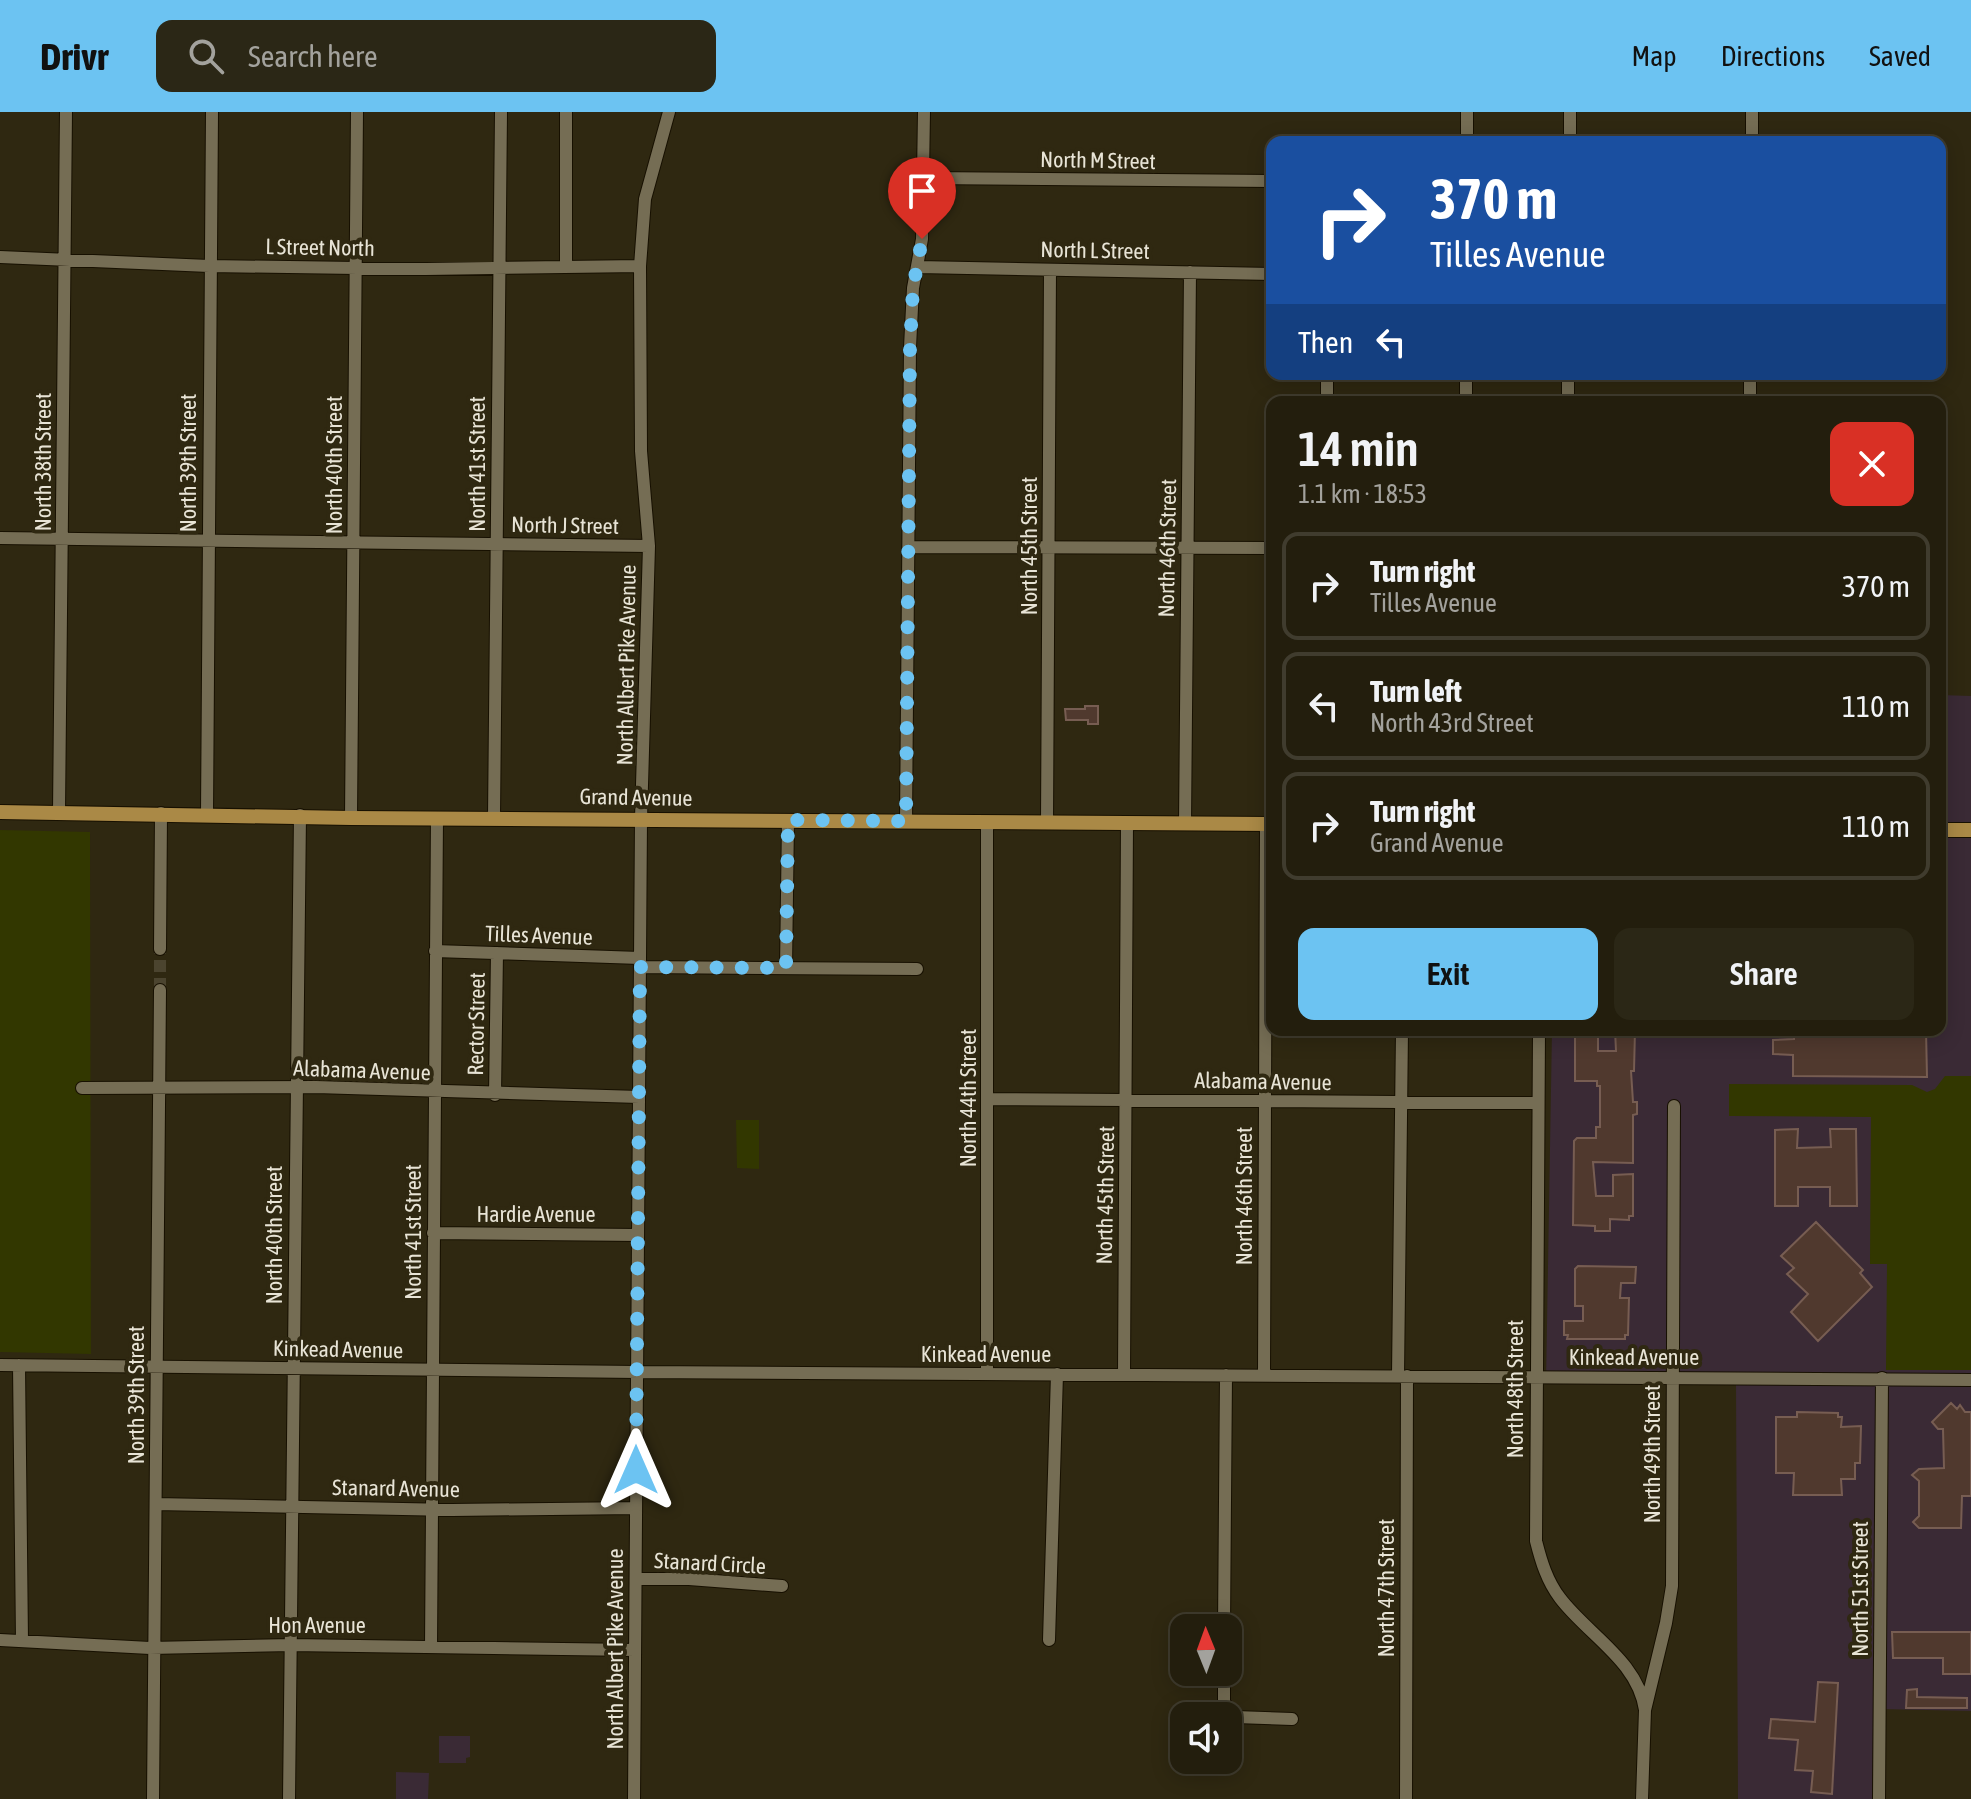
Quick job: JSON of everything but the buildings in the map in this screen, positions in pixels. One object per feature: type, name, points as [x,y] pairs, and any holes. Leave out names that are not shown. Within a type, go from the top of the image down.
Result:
[{"type":"main road","name":"Grand Avenue","points":[[0,812],[351,818],[1266,824]]},
{"type":"main road","points":[[1946,830],[1971,830]]},
{"type":"street","name":"North 38th Street","points":[[59,812],[66,112]]},
{"type":"street","name":"North 39th Street","points":[[207,814],[212,112]]},
{"type":"street","name":"North 40th Street","points":[[351,818],[357,112]]},
{"type":"street","name":"North 41st Street","points":[[494,817],[501,112]]},
{"type":"street","points":[[566,112],[566,265]]},
{"type":"street","name":"North Albert Pike Avenue","points":[[634,1799],[641,819],[649,546],[641,451],[640,266],[645,199],[669,112]]},
{"type":"street","points":[[906,821],[910,347],[913,288],[918,267],[924,112]]},
{"type":"street","points":[[1467,112],[1467,136]]},
{"type":"street","points":[[1570,112],[1570,136]]},
{"type":"street","points":[[1752,112],[1752,136]]},
{"type":"street","name":"North M Street","points":[[923,178],[1266,181]]},
{"type":"street","name":"L Street North","points":[[0,257],[209,266],[426,269],[640,266]]},
{"type":"street","name":"North L Street","points":[[918,267],[1266,274]]},
{"type":"street","name":"North 45th Street","points":[[1047,822],[1050,270]]},
{"type":"street","name":"North 46th Street","points":[[1185,824],[1190,272]]},
{"type":"street","name":"North J Street","points":[[0,538],[649,546]]},
{"type":"street","points":[[909,547],[1266,548]]},
{"type":"street","points":[[160,949],[161,813]]},
{"type":"street","name":"North 40th Street","points":[[289,1799],[300,815]]},
{"type":"street","name":"North 41st Street","points":[[431,1647],[437,818]]},
{"type":"street","points":[[786,968],[788,820]]},
{"type":"street","name":"North 44th Street","points":[[987,822],[987,1374]]},
{"type":"street","name":"North 45th Street","points":[[1124,1375],[1127,823]]},
{"type":"street","name":"Tilles Avenue","points":[[435,951],[640,963],[917,969]]},
{"type":"street","name":"Rector Street","points":[[495,1095],[497,953]]},
{"type":"street","name":"North 39th Street","points":[[153,1799],[160,990]]},
{"type":"street","name":"North 46th Street","points":[[1264,1375],[1266,990]]},
{"type":"street","name":"North 47th Street","points":[[1402,1036],[1406,1799]]},
{"type":"street","name":"North 48th Street","points":[[1539,1036],[1535,1523],[1540,1558],[1563,1602],[1636,1679],[1645,1710]]},
{"type":"street","name":"Alabama Avenue","points":[[82,1088],[159,1085],[639,1097]]},
{"type":"street","name":"Alabama Avenue","points":[[988,1099],[1538,1103]]},
{"type":"street","name":"North 49th Street","points":[[1642,1799],[1645,1710],[1672,1586],[1674,1106]]},
{"type":"street","name":"Hardie Avenue","points":[[433,1233],[638,1235]]},
{"type":"street","name":"Kinkead Avenue","points":[[0,1365],[1971,1380]]},
{"type":"street","points":[[19,1365],[22,1641]]},
{"type":"street","points":[[1049,1640],[1057,1374]]},
{"type":"street","points":[[1224,1614],[1226,1375]]},
{"type":"street","name":"North 51st Street","points":[[1879,1799],[1882,1378]]},
{"type":"street","name":"Stanard Avenue","points":[[156,1504],[432,1509],[636,1508]]},
{"type":"street","name":"Stanard Circle","points":[[636,1579],[689,1579],[782,1586]]},
{"type":"street","name":"Hon Avenue","points":[[0,1640],[154,1647],[291,1645],[635,1650]]},
{"type":"street","points":[[1224,1686],[1224,1702],[1235,1717],[1292,1719]]},
{"type":"shaded area","points":[[1946,695],[1971,696],[1971,1711],[1881,1709],[1879,1799],[1738,1799],[1736,1385],[1546,1384],[1552,1036],[1946,1036]]},
{"type":"shaded area","points":[[439,1736],[470,1736],[470,1757],[466,1758],[466,1763],[439,1763]]},
{"type":"shaded area","points":[[396,1772],[429,1773],[428,1799],[396,1799]]},
{"type":"green space","points":[[0,830],[90,832],[91,1354],[0,1352]]},
{"type":"green space","points":[[1945,1076],[1971,1076],[1971,1370],[1886,1370],[1887,1264],[1870,1264],[1871,1117],[1729,1116],[1729,1084],[1912,1085],[1927,1092],[1935,1089]]},
{"type":"green space","points":[[736,1120],[759,1120],[759,1169],[737,1168]]},
{"type":"tunnel","points":[[160,949],[160,990]]},
{"type":"route","points":[[636,1470],[640,967],[786,968],[788,820],[906,821],[910,347],[913,288],[922,239]]}]
